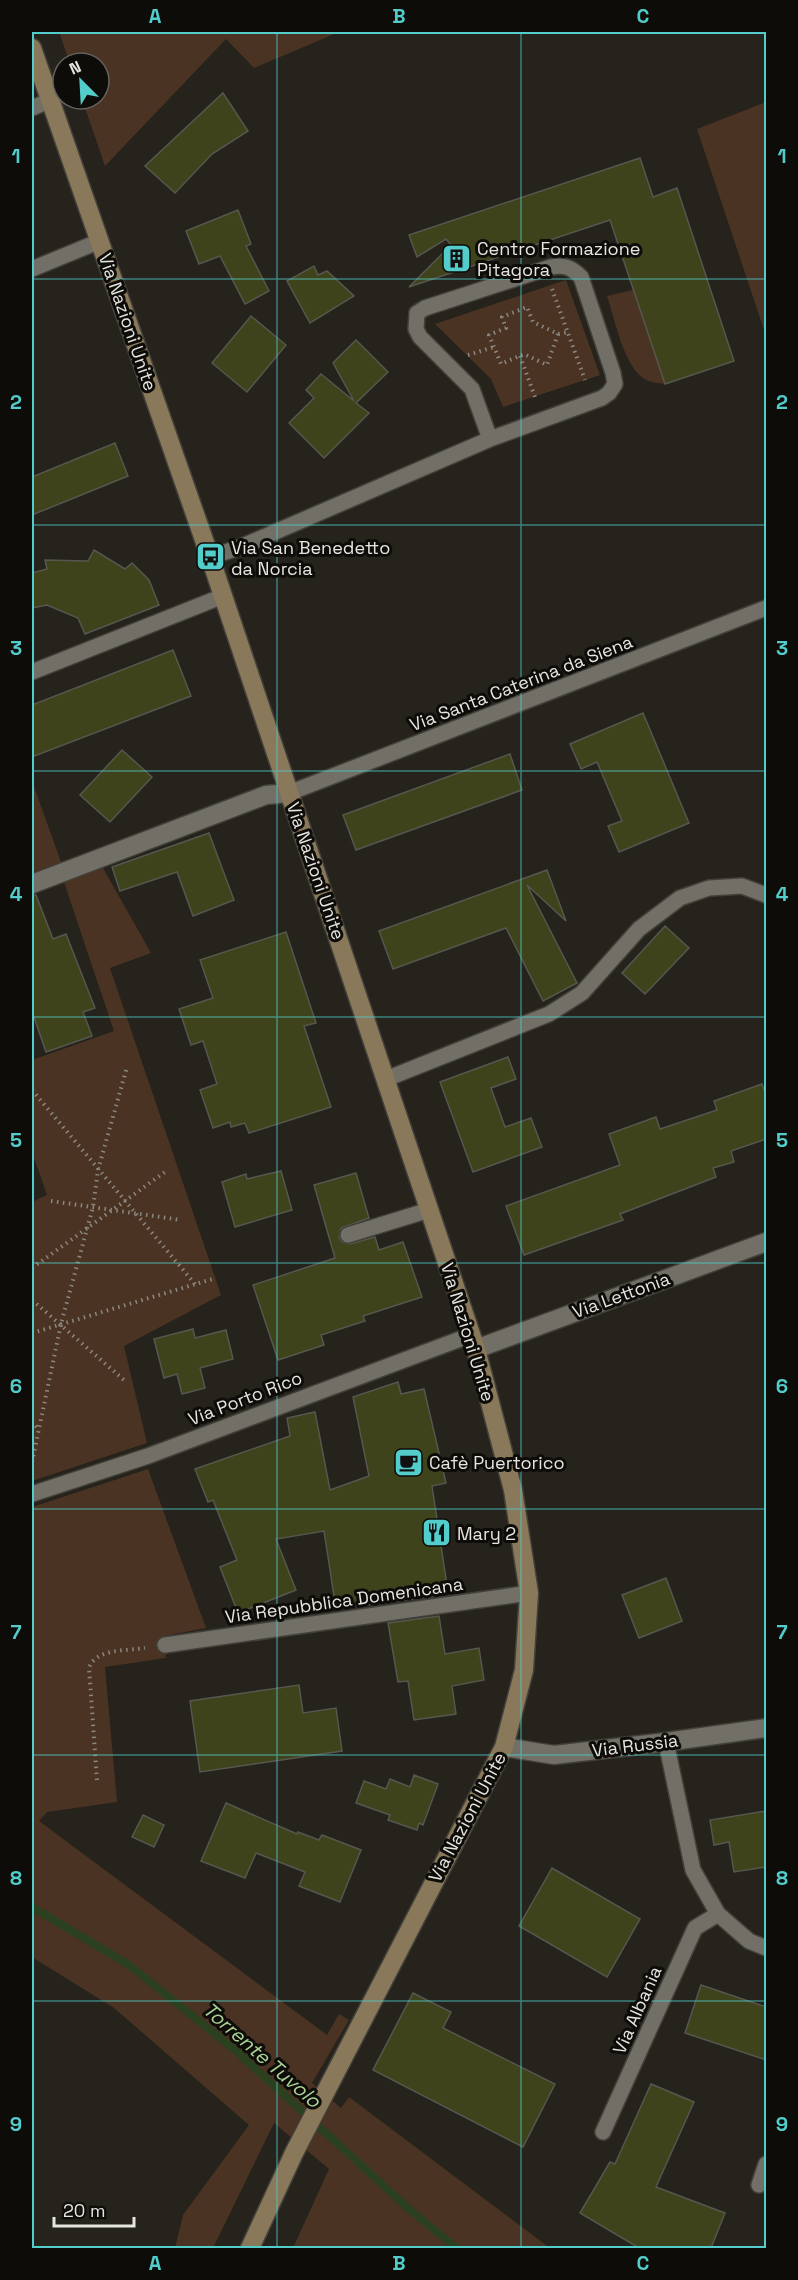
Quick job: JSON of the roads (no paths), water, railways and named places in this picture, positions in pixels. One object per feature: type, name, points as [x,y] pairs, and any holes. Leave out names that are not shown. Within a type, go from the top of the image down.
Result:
[{"type":"street","name":"Via Nazioni Unite","points":[[32,48],[210,557],[473,1342],[513,1490],[529,1593],[524,1670],[504,1747],[342,2058],[294,2153],[250,2248]]},
{"type":"street","points":[[32,884],[266,795],[289,793]]},
{"type":"street","name":"Via Lettonia","points":[[473,1342],[766,1242]]},
{"type":"street","name":"Via Russia","points":[[504,1747],[554,1755],[766,1728]]},
{"type":"lane","points":[[32,108],[49,101]]},
{"type":"lane","points":[[32,269],[100,241]]},
{"type":"lane","points":[[210,557],[238,548],[490,438],[602,398],[609,393],[615,384],[581,277],[572,268],[551,267],[425,308],[417,313],[416,329],[420,337],[472,389],[490,438]]},
{"type":"lane","points":[[32,672],[223,596]]},
{"type":"lane","name":"Via Santa Caterina da Siena","points":[[289,793],[766,608]]},
{"type":"lane","points":[[386,1079],[549,1014],[582,993],[639,929],[680,898],[709,888],[742,886],[766,895]]},
{"type":"lane","points":[[348,1235],[429,1210]]},
{"type":"lane","name":"Via Porto Rico","points":[[32,1494],[148,1456],[473,1342]]},
{"type":"lane","name":"Via Repubblica Domenicana","points":[[165,1645],[529,1593]]},
{"type":"lane","points":[[666,1742],[693,1870],[718,1914],[749,1941],[766,1948]]},
{"type":"lane","name":"Via Albania","points":[[603,2132],[695,1928],[718,1914]]},
{"type":"lane","points":[[759,2185],[766,2164]]},
{"type":"waterway","name":"Torrente Tuvolo","points":[[32,1907],[129,1965],[236,2051],[408,2208],[456,2248]]},
{"type":"place","name":"Centro Formazione Pitagora","points":[[456,258]]},
{"type":"place","name":"Via San Benedetto da Norcia","points":[[210,557]]},
{"type":"place","name":"Cafè Puertorico","points":[[408,1462]]},
{"type":"place","name":"Mary 2","points":[[436,1533]]}]
